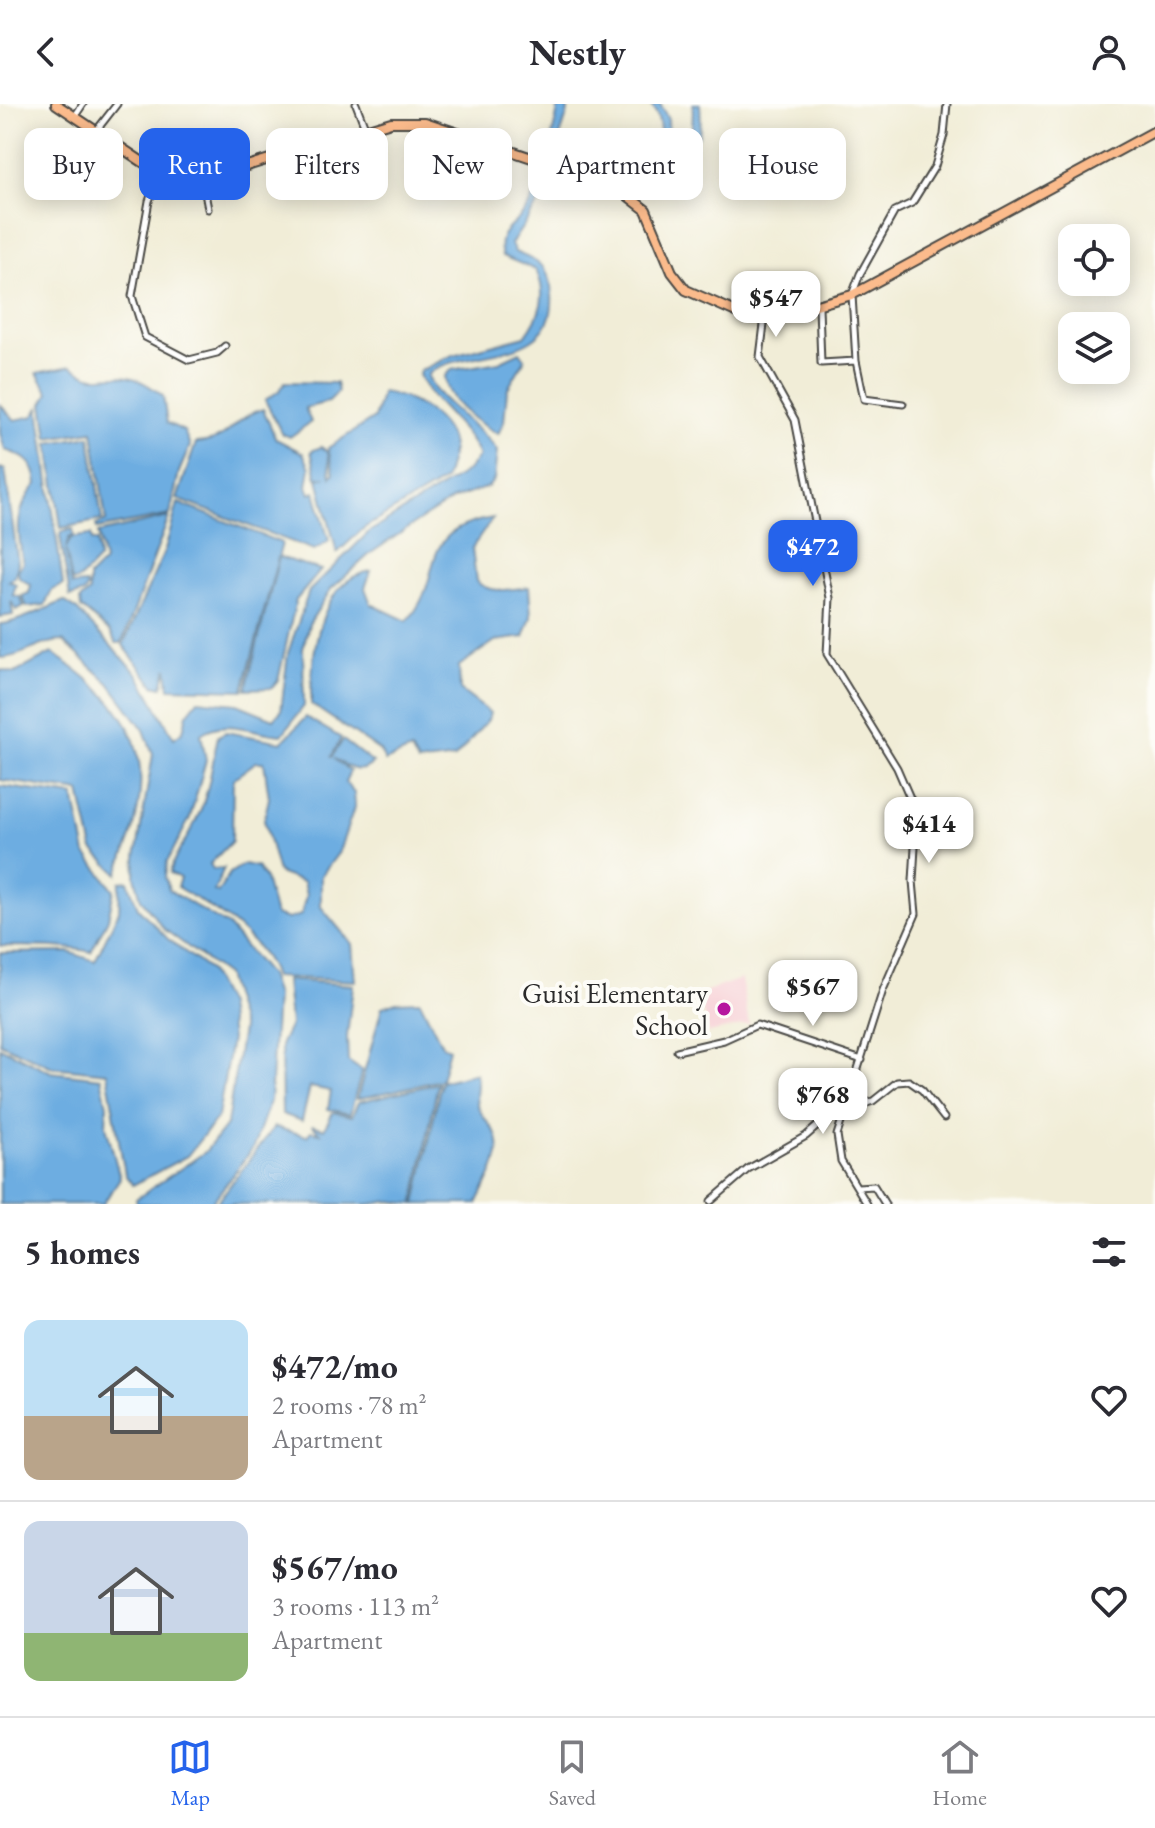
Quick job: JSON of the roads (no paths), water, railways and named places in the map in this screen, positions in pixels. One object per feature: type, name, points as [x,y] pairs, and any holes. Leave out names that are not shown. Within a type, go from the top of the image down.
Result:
[{"type":"main road","points":[[56,104],[92,128]]},
{"type":"main road","points":[[372,128],[391,122],[425,122],[615,186],[646,210],[672,272],[686,290],[736,312],[765,316],[819,307],[852,295],[1155,131]]},
{"type":"street","points":[[75,116],[83,104]]},
{"type":"street","points":[[98,128],[117,104]]},
{"type":"street","points":[[356,104],[365,128]]},
{"type":"street","points":[[903,404],[864,399],[856,361],[852,295],[860,274],[895,211],[912,203],[935,166],[944,135],[947,104]]},
{"type":"street","points":[[149,200],[132,296],[145,337],[189,360],[217,353],[225,346]]},
{"type":"street","points":[[206,200],[208,209]]},
{"type":"street","points":[[819,307],[821,363],[856,361]]},
{"type":"street","points":[[765,316],[760,357],[795,420],[810,512],[830,598],[827,654],[897,768],[917,814],[913,881],[916,914],[883,990],[845,1109],[838,1145],[845,1168],[867,1204]]},
{"type":"street","points":[[677,1051],[724,1040],[757,1025],[862,1060]]},
{"type":"street","points":[[711,1201],[763,1158],[798,1142],[830,1115],[873,1101],[897,1082],[909,1081],[922,1090],[944,1118]]},
{"type":"street","points":[[857,1187],[874,1186],[885,1204]]},
{"type":"water","points":[[558,104],[567,104],[563,128],[553,128]]},
{"type":"water","points":[[649,104],[660,104],[668,119],[668,128],[660,128],[654,109]]},
{"type":"water","points":[[693,104],[700,104],[700,128],[692,128]]},
{"type":"water","points":[[531,200],[539,200],[511,244],[515,252],[536,262],[549,276],[552,294],[550,318],[539,334],[523,345],[460,360],[428,375],[438,393],[497,451],[494,480],[488,487],[454,499],[417,522],[371,553],[331,589],[309,624],[303,649],[304,706],[282,735],[230,726],[210,729],[201,734],[206,760],[190,818],[167,862],[165,877],[169,890],[228,926],[269,975],[276,996],[270,1101],[253,1148],[211,1204],[137,1204],[136,1199],[205,1152],[227,1124],[242,1029],[226,975],[164,929],[141,899],[135,877],[136,857],[153,754],[144,730],[109,683],[63,641],[0,658],[0,624],[64,601],[76,609],[138,674],[174,738],[183,731],[187,714],[198,700],[237,704],[274,719],[281,711],[288,653],[309,591],[369,532],[467,471],[479,456],[419,375],[420,371],[453,355],[525,336],[541,304],[540,279],[536,270],[502,256],[500,247],[504,233],[525,212]]},
{"type":"water","points":[[520,352],[525,359],[507,390],[504,422],[498,434],[472,417],[457,402],[445,376],[451,370],[499,362]]},
{"type":"water","points":[[71,366],[95,377],[133,378],[163,396],[167,423],[184,431],[190,446],[179,472],[170,515],[97,529],[96,525],[106,521],[93,431],[48,438],[43,404],[49,393],[37,373]]},
{"type":"water","points":[[285,382],[336,383],[338,392],[328,402],[305,408],[311,422],[290,437],[282,434],[265,400],[279,391]]},
{"type":"water","points":[[382,392],[416,403],[444,427],[452,449],[445,480],[364,528],[337,553],[318,479],[326,477],[317,478],[311,451],[321,447],[328,452],[331,477],[334,473],[328,448],[374,418]]},
{"type":"water","points":[[0,405],[15,420],[34,416],[39,408],[63,585],[52,590],[45,605],[27,607],[22,596],[29,593],[31,585],[19,578],[18,570],[23,563],[19,521],[24,503],[37,484],[28,461],[5,450],[0,433]]},
{"type":"water","points":[[263,409],[276,439],[303,453],[310,468],[307,486],[310,494],[315,492],[329,541],[314,550],[177,499],[196,443],[218,438],[244,418]]},
{"type":"water","points":[[90,436],[102,520],[61,528],[49,443]]},
{"type":"water","points":[[0,468],[5,470],[18,563],[15,577],[9,581],[16,584],[13,595],[20,597],[24,606],[16,610],[11,601],[13,615],[0,617]]},
{"type":"water","points":[[178,503],[282,543],[243,690],[169,688],[167,668],[162,687],[154,685],[123,645],[165,550]]},
{"type":"water","points":[[169,517],[125,635],[121,643],[116,643],[110,632],[81,608],[80,600],[89,592],[89,577],[104,562],[98,533]]},
{"type":"water","points":[[493,518],[472,548],[476,581],[494,590],[529,587],[531,617],[524,637],[495,641],[459,666],[460,690],[490,713],[488,720],[455,758],[418,763],[411,750],[385,761],[380,751],[311,704],[315,646],[328,606],[338,590],[353,578],[371,571],[365,588],[371,604],[407,621],[419,604],[441,544],[451,533],[468,524]]},
{"type":"water","points":[[73,529],[74,536],[69,537],[66,548],[71,538],[91,535],[92,541],[97,541],[99,559],[80,579],[72,582],[66,550],[72,585],[86,584],[87,588],[84,593],[70,597],[60,536],[61,532]]},
{"type":"water","points":[[279,557],[321,570],[296,600],[278,681],[272,688],[246,689]]},
{"type":"water","points":[[52,653],[99,689],[116,708],[129,728],[137,750],[141,775],[139,803],[118,874],[93,850],[80,792],[0,780],[0,670],[15,673]]},
{"type":"water","points":[[306,717],[341,738],[331,758],[343,740],[373,763],[358,770],[334,759],[350,771],[345,782],[354,793],[355,805],[339,852],[321,876],[321,907],[352,944],[355,981],[274,977],[247,935],[177,887],[180,878],[170,873],[202,806],[218,736],[226,732],[282,742]],"holes":[[[256,762],[264,762],[269,798],[264,820],[278,873],[303,882],[306,895],[301,915],[288,919],[275,915],[265,879],[257,867],[244,864],[230,873],[218,892],[214,891],[224,868],[213,869],[210,864],[232,841],[233,779]]]},
{"type":"water","points":[[0,786],[74,796],[86,854],[114,890],[108,919],[91,952],[57,947],[0,946]]},
{"type":"water","points":[[128,881],[138,908],[168,939],[209,970],[227,1005],[231,1039],[218,1117],[187,1156],[133,1185],[125,1175],[107,1073],[52,1067],[0,1043],[0,953],[69,952],[95,961],[119,911],[120,882]]},
{"type":"water","points":[[286,980],[353,985],[347,1037],[348,1061],[362,1071],[350,1114],[328,1109],[331,1091],[310,1087],[302,1121],[282,1114],[281,1043],[290,1025]]},
{"type":"water","points":[[420,1001],[442,1045],[449,1049],[441,1080],[357,1099],[382,1007],[396,1002]]},
{"type":"water","points":[[0,1047],[51,1072],[101,1078],[107,1105],[106,1126],[120,1178],[103,1204],[0,1204]]},
{"type":"water","points":[[475,1073],[477,1104],[497,1137],[498,1154],[493,1172],[477,1204],[416,1204],[441,1082]]},
{"type":"water","points":[[438,1083],[414,1204],[391,1201],[370,1204],[216,1204],[274,1127],[307,1136],[311,1131],[320,1133],[312,1125],[324,1129],[333,1112],[352,1116],[358,1102]]},
{"type":"place","name":"Guisi Elementary School","points":[[724,1009]]}]
